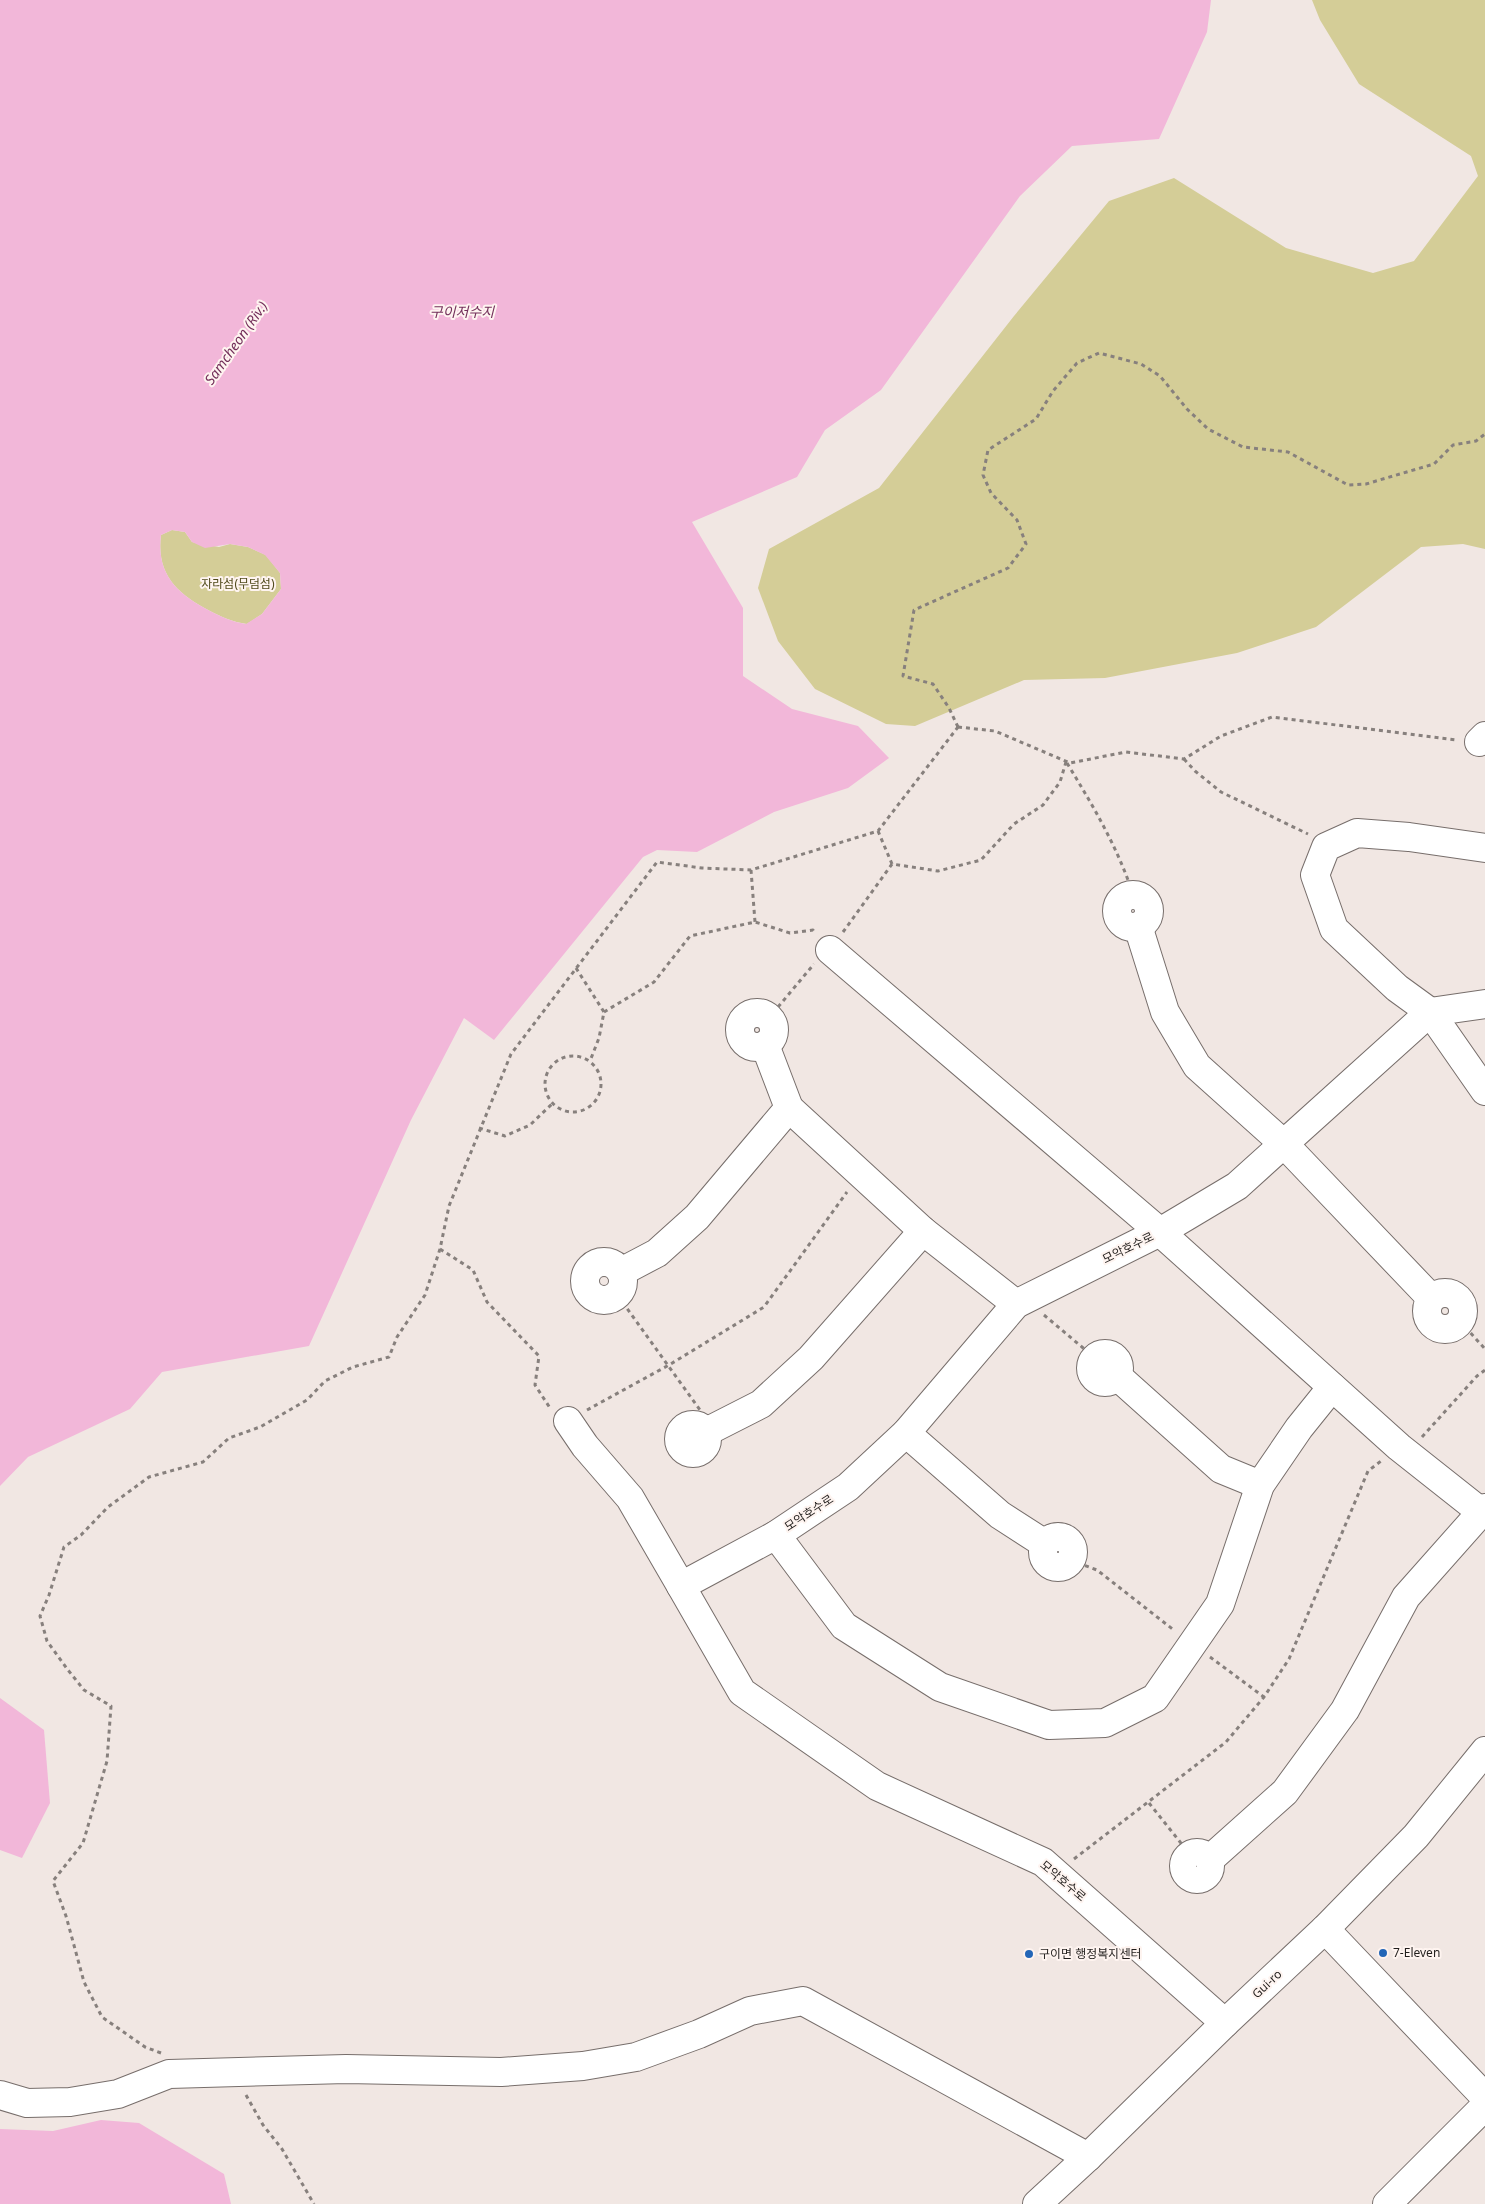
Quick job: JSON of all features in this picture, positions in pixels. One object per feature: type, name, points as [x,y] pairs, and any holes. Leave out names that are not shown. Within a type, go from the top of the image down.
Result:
[{"type":"street","points":[[1485,848],[1409,837],[1357,833],[1326,847],[1315,875],[1334,928],[1397,988],[1430,1012],[1485,1090]]},
{"type":"street","points":[[1132,894],[1122,898],[1117,907],[1117,912],[1121,922],[1125,925],[1138,926],[1165,1012],[1197,1066],[1285,1145],[1431,1298],[1442,1292],[1448,1292],[1458,1298],[1463,1309],[1460,1321]]},
{"type":"street","points":[[830,950],[1160,1232],[1399,1447],[1484,1512],[1406,1597],[1345,1710],[1285,1792],[1200,1858]]},
{"type":"street","points":[[1430,1012],[1485,1004]]},
{"type":"street","name":"모악호수로","points":[[1225,2023],[1043,1862],[876,1786],[742,1692],[680,1586],[776,1535],[848,1487],[906,1433],[1024,1299],[1160,1232],[1237,1186],[1285,1145],[1430,1012]]},
{"type":"street","points":[[768,1033],[789,1108],[923,1231],[1024,1299]]},
{"type":"street","points":[[620,1284],[697,1217],[789,1108]]},
{"type":"street","points":[[709,1431],[761,1404],[811,1358],[923,1231]]},
{"type":"street","points":[[1095,1358],[1091,1366],[1096,1378],[1109,1380],[1116,1375],[1222,1469],[1260,1485]]},
{"type":"street","points":[[776,1535],[844,1626],[940,1687],[1049,1725],[1105,1723],[1155,1698],[1220,1604],[1260,1485],[1299,1428],[1332,1387]]},
{"type":"street","points":[[568,1421],[585,1446],[630,1498],[680,1586]]},
{"type":"street","points":[[906,1433],[1000,1515],[1046,1544],[1045,1558],[1052,1565],[1062,1566],[1070,1560]]},
{"type":"street","name":"Gui-ro","points":[[1036,2204],[1088,2158],[1225,2023],[1325,1929],[1416,1836],[1485,1751]]},
{"type":"street","points":[[1325,1929],[1485,2097]]},
{"type":"street","points":[[0,2095],[27,2103],[70,2102],[118,2094],[169,2074],[346,2069],[501,2072],[584,2066],[636,2057],[699,2034],[750,2011],[803,2001],[1088,2158]]},
{"type":"street","points":[[1387,2204],[1485,2106]]},
{"type":"path","points":[[958,727],[933,684],[903,676],[914,610],[1008,568],[1026,544],[1017,520],[991,493],[983,475],[988,450],[1036,419],[1053,391],[1077,363],[1099,353],[1141,364],[1160,376],[1187,409],[1208,429],[1243,446],[1288,452],[1348,485],[1366,484],[1434,464],[1454,445],[1476,441],[1485,434]]},
{"type":"path","points":[[958,727],[995,730],[1070,763],[1126,752],[1184,759],[1221,736],[1272,717],[1482,739]]},
{"type":"path","points":[[170,2053],[161,2053],[145,2046],[102,2017],[84,1982],[66,1916],[54,1881],[83,1843],[107,1761],[111,1706],[84,1690],[47,1641],[40,1616],[49,1595],[64,1547],[81,1535],[108,1507],[149,1477],[203,1462],[229,1438],[260,1427],[307,1400],[325,1381],[353,1367],[388,1357],[397,1337],[425,1295],[440,1249],[449,1206],[479,1128],[511,1054],[658,862],[702,868],[751,870],[878,831],[958,727]]},
{"type":"path","points":[[1184,759],[1195,771],[1221,792],[1308,834],[1338,842]]},
{"type":"path","points":[[892,864],[938,871],[981,860],[1014,824],[1043,806],[1060,782],[1066,762]]},
{"type":"path","points":[[1066,762],[1105,826],[1126,872],[1132,894]]},
{"type":"path","points":[[878,831],[892,864]]},
{"type":"path","points":[[768,1033],[773,1012],[815,963],[830,950],[892,864]]},
{"type":"path","points":[[751,870],[755,922]]},
{"type":"path","points":[[604,1012],[654,982],[690,936],[755,922],[790,933],[812,930],[830,950]]},
{"type":"path","points":[[576,968],[604,1012],[600,1038],[590,1061]]},
{"type":"path","points":[[572,1056],[590,1061],[596,1068],[602,1086],[594,1104],[586,1109],[568,1112],[552,1103],[546,1087],[546,1078],[555,1063],[572,1056]]},
{"type":"path","points":[[479,1128],[505,1136],[530,1125],[552,1103]]},
{"type":"path","points":[[440,1249],[473,1270],[487,1302],[539,1356],[535,1385],[550,1408],[568,1421],[669,1365],[764,1307],[860,1174]]},
{"type":"path","points":[[620,1284],[709,1431]]},
{"type":"path","points":[[1024,1299],[1095,1358]]},
{"type":"path","points":[[1460,1321],[1485,1349]]},
{"type":"path","points":[[1056,1874],[1226,1742],[1264,1696],[1289,1658],[1368,1471],[1399,1447],[1417,1442],[1476,1376],[1485,1370]]},
{"type":"path","points":[[1070,1560],[1097,1570],[1192,1645],[1264,1696]]},
{"type":"path","points":[[1149,1803],[1200,1858]]},
{"type":"path","points":[[234,2073],[263,2125],[282,2150],[314,2204]]},
{"type":"green space","points":[[1312,0],[1485,0],[1485,549],[1463,544],[1421,547],[1316,627],[1237,653],[1105,678],[1024,680],[915,726],[886,724],[815,689],[778,641],[758,588],[769,549],[879,488],[1014,316],[1109,201],[1174,178],[1286,248],[1373,273],[1414,261],[1478,176],[1471,156],[1359,84],[1320,20]]},
{"type":"green space","name":"자라섬(무덤섬)","points":[[172,530],[185,532],[192,542],[219,547],[230,544],[248,547],[266,555],[280,573],[281,589],[262,614],[247,624],[232,621],[210,611],[179,590],[166,572],[160,549],[161,535]]},
{"type":"water","name":"구이저수지","points":[[0,0],[1211,0],[1207,32],[1159,139],[1072,146],[1020,196],[881,390],[825,430],[797,477],[692,522],[743,608],[743,676],[792,709],[858,726],[889,758],[848,788],[774,812],[697,852],[657,850],[643,857],[494,1040],[464,1018],[411,1120],[309,1346],[162,1372],[130,1409],[28,1457],[0,1486]],"holes":[[[172,530],[185,532],[192,542],[205,548],[230,544],[248,547],[265,555],[280,573],[281,589],[262,614],[246,624],[236,622],[198,604],[179,590],[171,581],[162,561],[160,549],[161,535]]]},
{"type":"water","points":[[0,1698],[44,1730],[50,1803],[22,1858],[0,1850]]},
{"type":"water","points":[[101,2120],[139,2123],[224,2174],[231,2204],[0,2204],[0,2129],[53,2131]]},
{"type":"place","name":"7-Eleven","points":[[1383,1953]]},
{"type":"place","name":"구이면 행정복지센터","points":[[1029,1954]]},
{"type":"water label","name":"Samcheon (Riv.)","points":[[236,343]]}]
